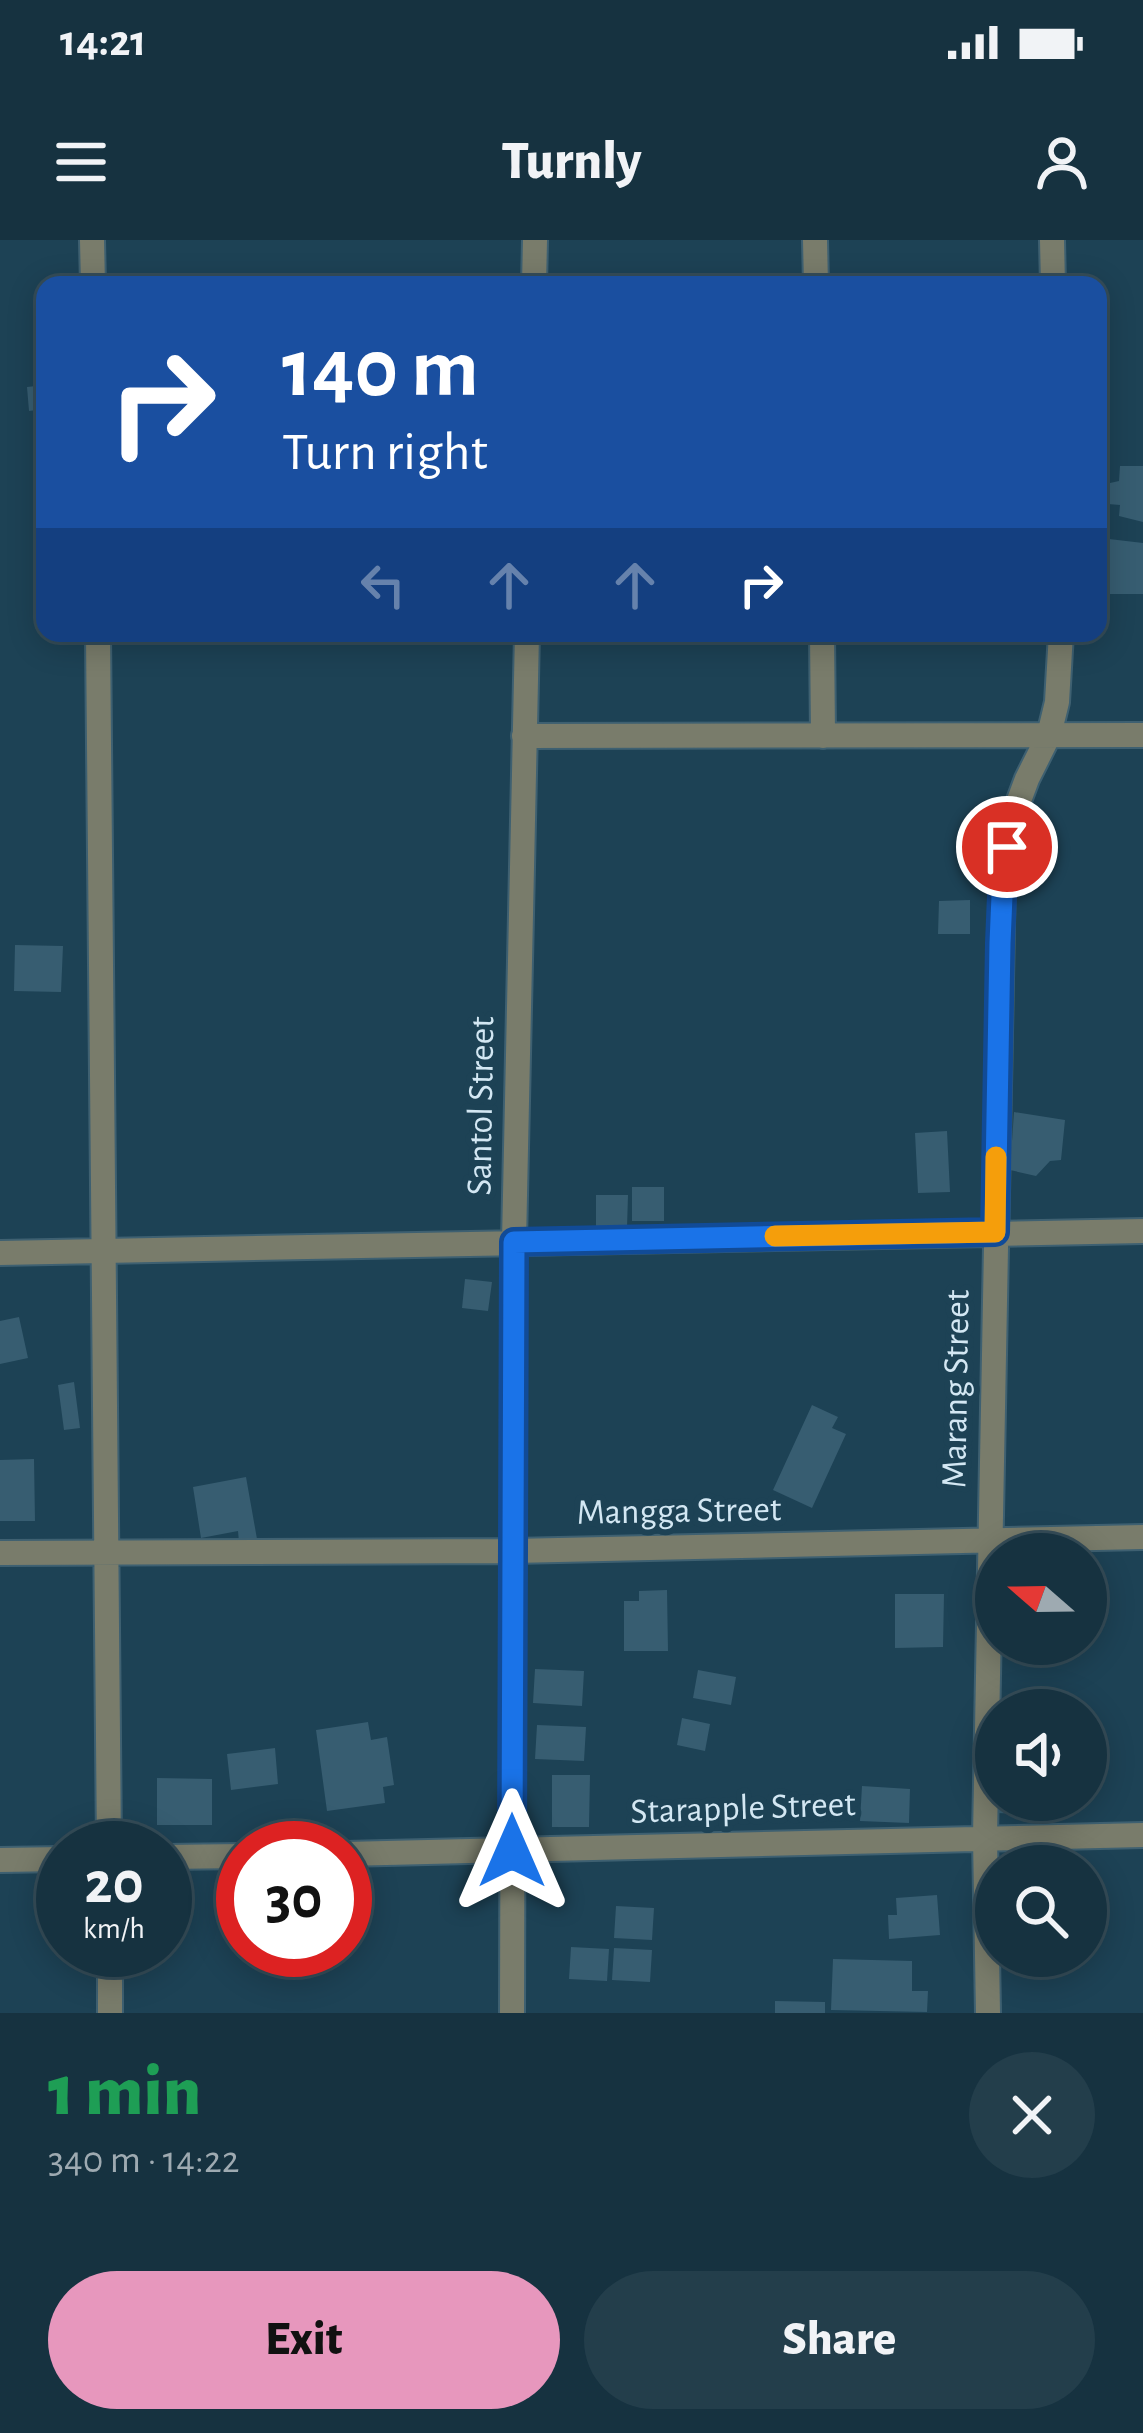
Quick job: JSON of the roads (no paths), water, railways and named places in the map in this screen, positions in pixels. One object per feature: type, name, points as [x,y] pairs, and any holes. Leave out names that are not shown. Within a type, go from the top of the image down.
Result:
[{"type":"street","points":[[92,240],[93,276]]},
{"type":"street","points":[[534,276],[535,240]]},
{"type":"street","points":[[815,240],[816,276]]},
{"type":"street","points":[[1052,240],[1053,276]]},
{"type":"street","points":[[98,642],[109,1821]]},
{"type":"street","name":"Santol Street","points":[[512,2013],[514,1242],[526,642]]},
{"type":"street","points":[[822,642],[823,736]]},
{"type":"street","name":"Marang Street","points":[[989,1533],[1003,872],[1011,822],[1049,735],[1057,702],[1060,642]]},
{"type":"street","points":[[524,736],[1143,735]]},
{"type":"street","points":[[0,1253],[1143,1231]]},
{"type":"street","name":"Mangga Street","points":[[1107,1538],[1143,1537]]},
{"type":"street","name":"Mangga Street","points":[[0,1553],[513,1551],[975,1540]]},
{"type":"street","name":"Marang Street","points":[[987,1665],[988,2013]]},
{"type":"street","name":"Starapple Street","points":[[372,1854],[1143,1835]]},
{"type":"street","points":[[0,1860],[36,1859]]},
{"type":"street","points":[[110,1977],[110,2013]]}]
